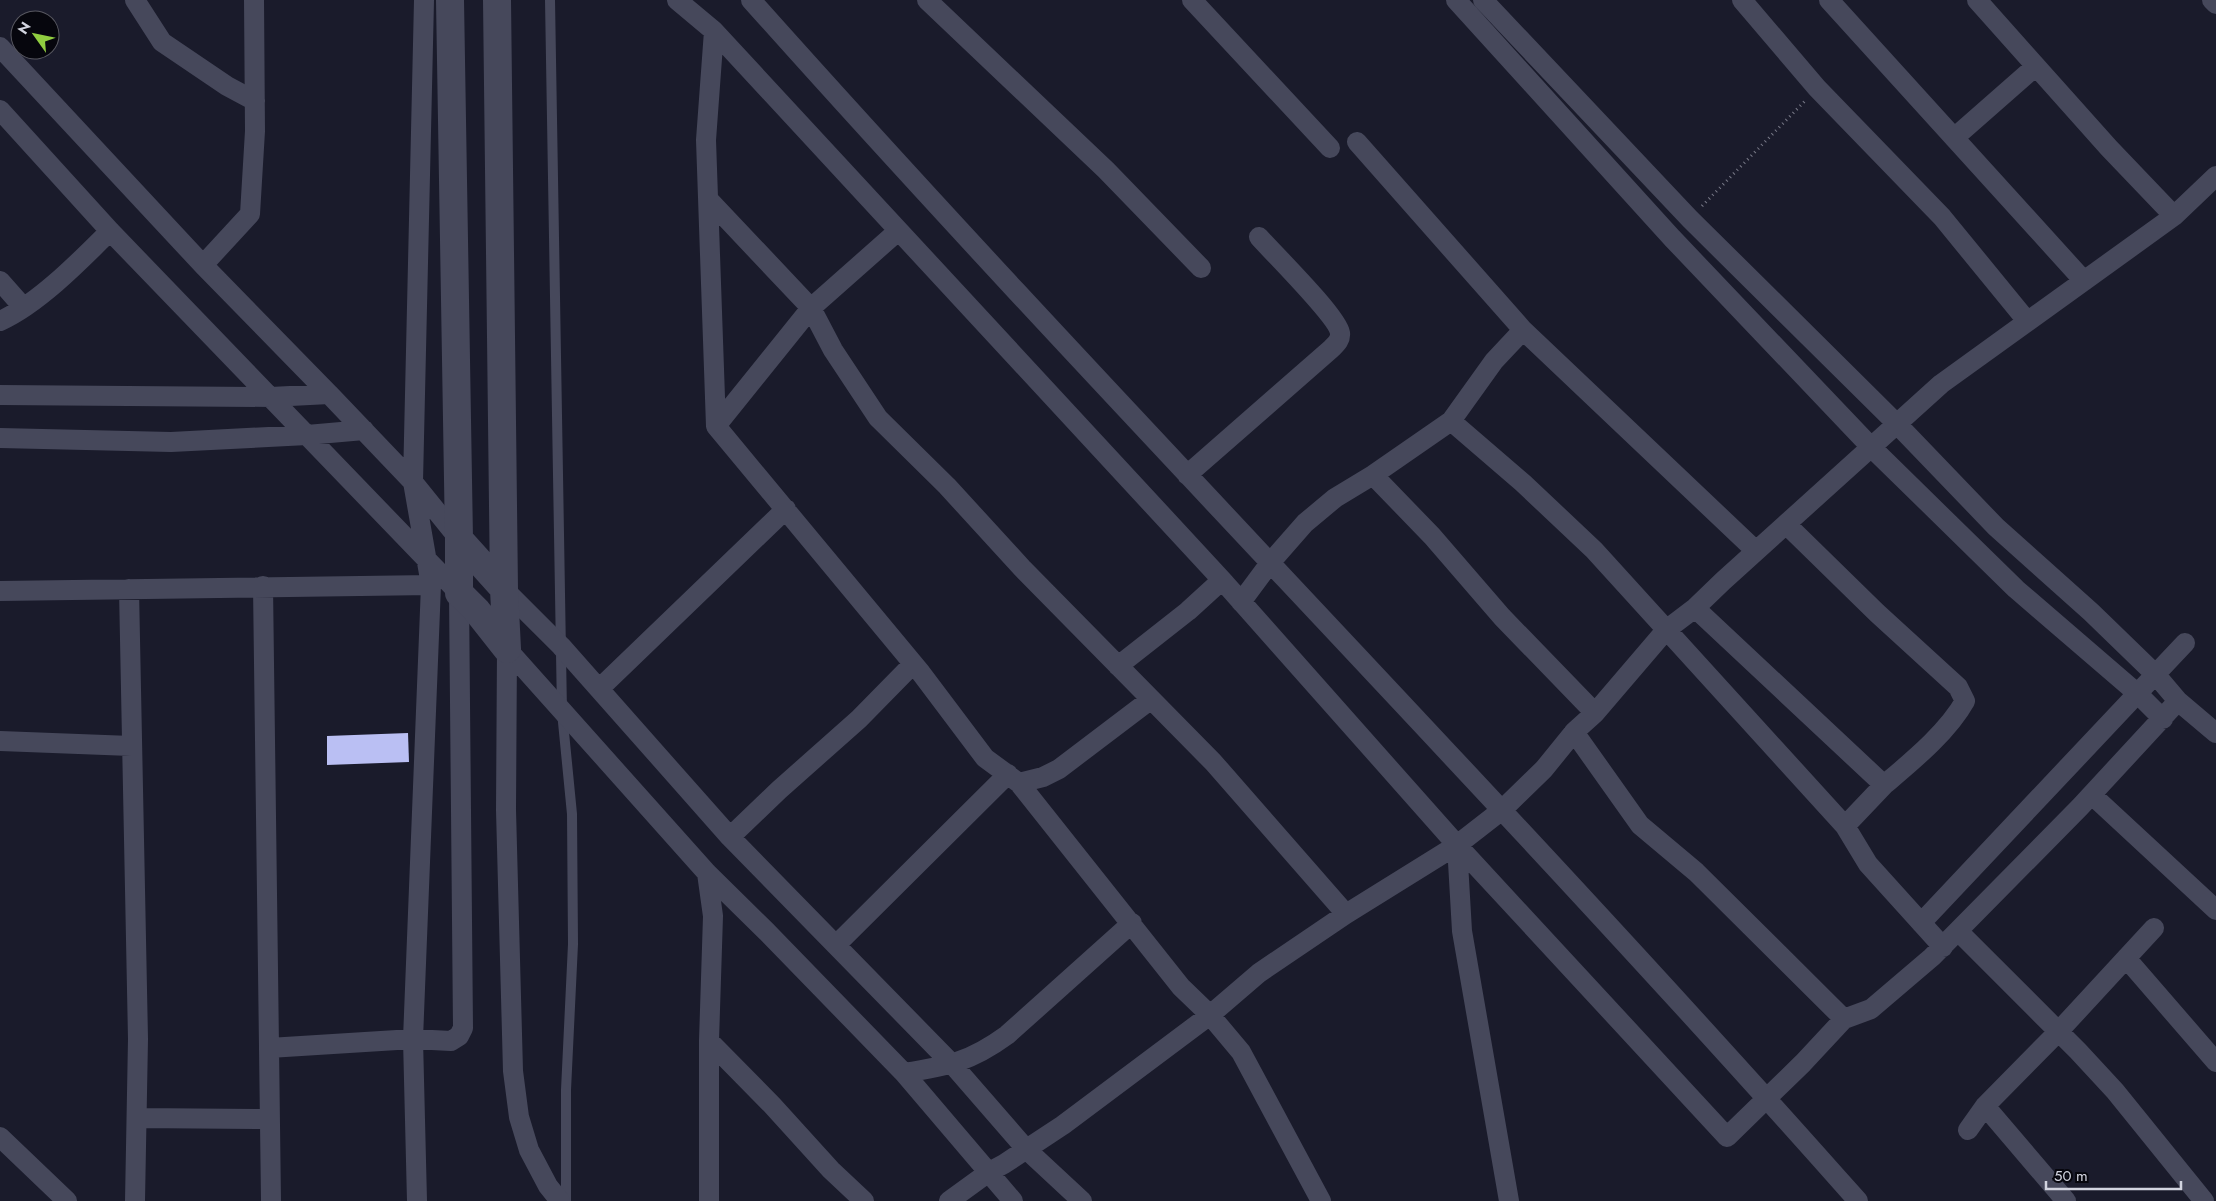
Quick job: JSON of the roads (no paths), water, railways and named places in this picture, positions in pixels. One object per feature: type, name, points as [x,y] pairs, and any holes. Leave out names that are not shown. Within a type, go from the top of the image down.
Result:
[{"type":"street","points":[[135,0],[162,42],[227,86],[255,101]]},
{"type":"street","points":[[203,264],[250,214],[255,101],[254,0]]},
{"type":"street","points":[[417,1201],[413,1039],[431,585],[428,558],[413,482],[424,0]]},
{"type":"street","points":[[269,1048],[413,1039],[451,1042],[459,1036],[463,1028],[458,593],[460,540],[450,0]]},
{"type":"street","points":[[497,0],[504,589],[507,649],[506,810],[513,1071],[519,1117],[529,1150],[548,1186],[560,1201]]},
{"type":"street","points":[[677,0],[714,31],[1222,580],[1458,845],[1727,1136],[1803,1063],[1844,1019],[1871,1009],[1943,947],[2092,795],[2178,701]]},
{"type":"street","points":[[750,0],[1006,281],[1502,810],[1766,1097],[1858,1201]]},
{"type":"street","points":[[927,0],[1106,170],[1201,268]]},
{"type":"street","points":[[1192,0],[1330,148]]},
{"type":"street","points":[[1456,0],[1665,231],[1871,447],[2016,588],[2138,694],[2163,719]]},
{"type":"street","points":[[1483,0],[1690,219],[1897,424],[1996,527],[2156,675],[2178,701],[2216,733]]},
{"type":"street","points":[[1742,0],[1818,88],[1942,218],[2027,321]]},
{"type":"street","points":[[1829,0],[2084,282]]},
{"type":"street","points":[[1977,0],[2174,216]]},
{"type":"street","points":[[2212,0],[2216,4]]},
{"type":"street","points":[[714,31],[706,140],[716,426],[913,664],[985,758],[1014,779],[1132,923],[1181,987],[1210,1015],[1241,1052],[1321,1201]]},
{"type":"street","points":[[0,47],[203,264],[413,482],[460,540],[504,589],[561,646],[730,837],[953,1065],[1026,1149],[1082,1201]]},
{"type":"street","points":[[1954,138],[2036,66]]},
{"type":"street","points":[[0,110],[110,230],[428,558],[458,593],[477,611],[507,649],[562,712],[639,795],[707,873],[904,1073],[1013,1201]]},
{"type":"street","points":[[1357,142],[1523,330],[1756,551]]},
{"type":"street","points":[[949,1201],[989,1172],[1063,1125],[1210,1015],[1259,973],[1346,914],[1458,845],[1502,810],[1544,769],[1574,732],[1595,712],[1666,630],[1695,608],[1941,384],[2174,216],[2216,176]]},
{"type":"street","points":[[709,200],[811,308],[833,350],[878,418],[947,486],[1022,568],[1213,762],[1346,914]]},
{"type":"street","points":[[0,321],[23,308],[73,268],[110,230]]},
{"type":"street","points":[[716,426],[811,308],[898,231]]},
{"type":"street","points":[[1187,475],[1331,350],[1340,340],[1340,331],[1328,313],[1259,237]]},
{"type":"street","points":[[0,281],[23,308]]},
{"type":"street","points":[[1241,602],[1270,563],[1305,523],[1327,504],[1451,421],[1494,361],[1523,330]]},
{"type":"street","points":[[0,395],[271,397],[329,394]]},
{"type":"street","points":[[1451,421],[1523,483],[1594,550],[1845,826],[1868,864],[1943,947]]},
{"type":"street","points":[[0,438],[170,442],[364,430]]},
{"type":"street","points":[[1373,475],[1432,536],[1502,617],[1595,712]]},
{"type":"street","points":[[599,689],[786,509]]},
{"type":"street","points":[[1786,524],[1877,613],[1958,687],[1965,701],[1959,712],[1917,758],[1884,785],[1845,826]]},
{"type":"street","points":[[1118,666],[1188,612],[1222,580]]},
{"type":"street","points":[[0,590],[431,585]]},
{"type":"street","points":[[263,586],[271,1201]]},
{"type":"street","points":[[128,589],[138,1030],[135,1201]]},
{"type":"street","points":[[1695,608],[1884,785]]},
{"type":"street","points":[[1921,923],[2185,642]]},
{"type":"street","points":[[730,837],[779,790],[859,719],[913,664]]},
{"type":"street","points":[[836,945],[1014,779],[1043,777],[1059,769],[1150,700]]},
{"type":"street","points":[[1574,732],[1640,825],[1696,872],[1844,1019]]},
{"type":"street","points":[[0,741],[131,746]]},
{"type":"street","points":[[2092,795],[2216,910]]},
{"type":"street","points":[[1458,845],[1462,931],[1509,1201]]},
{"type":"street","points":[[707,873],[713,916],[709,1041],[709,1201]]},
{"type":"street","points":[[904,1073],[953,1065],[987,1050],[1007,1035],[1132,923]]},
{"type":"street","points":[[1968,1130],[1985,1106],[2058,1032],[2154,928]]},
{"type":"street","points":[[1958,931],[2115,1091],[2204,1201]]},
{"type":"street","points":[[2126,958],[2216,1062]]},
{"type":"street","points":[[709,1041],[772,1104],[831,1170],[864,1201]]},
{"type":"street","points":[[1985,1106],[2066,1201]]},
{"type":"street","points":[[137,1118],[270,1119]]},
{"type":"street","points":[[0,1137],[67,1201]]},
{"type":"lane","points":[[550,0],[562,712],[572,814],[573,944],[566,1090],[566,1201]]}]
